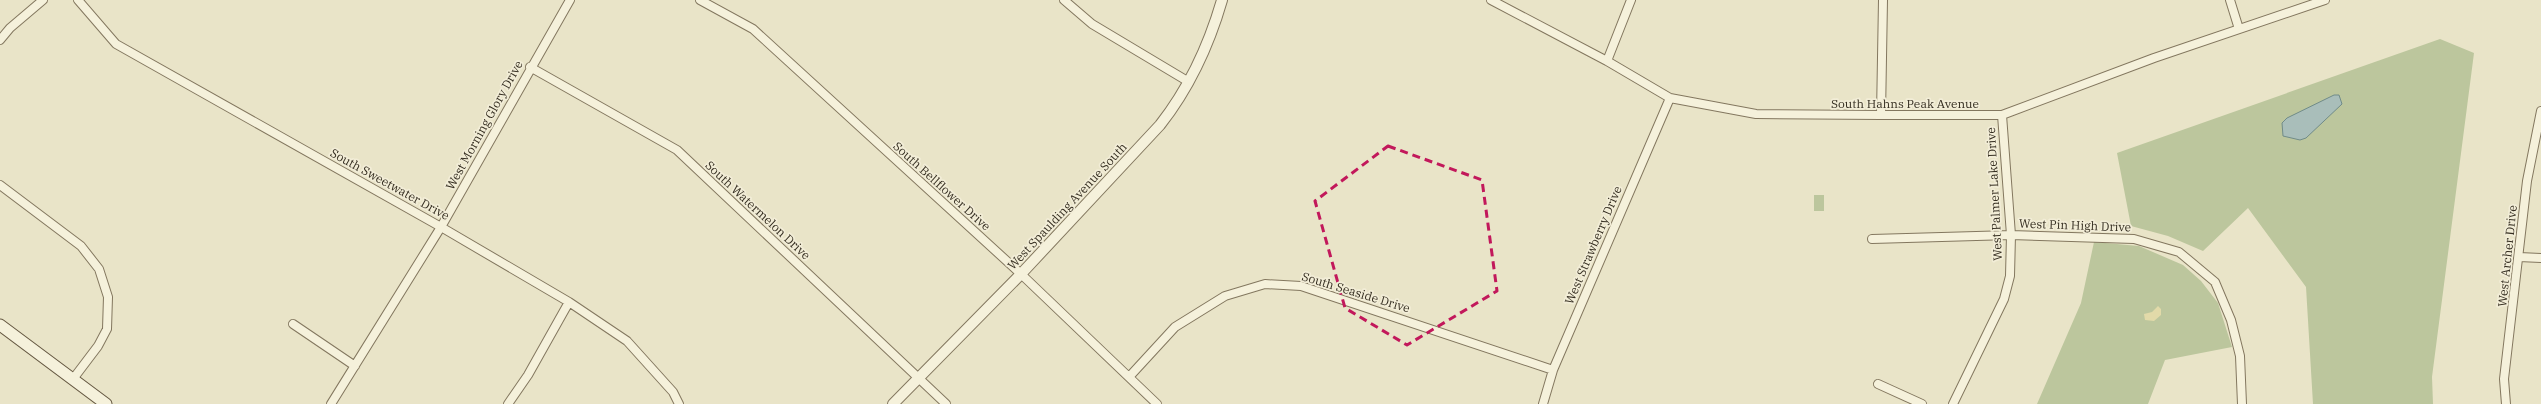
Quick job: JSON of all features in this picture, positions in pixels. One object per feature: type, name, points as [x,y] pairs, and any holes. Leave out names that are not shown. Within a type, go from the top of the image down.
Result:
[{"type":"main road","points":[[0,325],[106,404]]},
{"type":"street","points":[[0,40],[10,28],[43,0]]},
{"type":"street","name":"South Sweetwater Drive","points":[[78,0],[116,44],[441,226],[569,302],[627,341],[673,392],[679,404]]},
{"type":"street","name":"West Morning Glory Drive","points":[[331,404],[441,226],[530,67],[570,0]]},
{"type":"street","name":"South Bellflower Drive","points":[[700,0],[753,29],[1021,274],[1157,404]]},
{"type":"street","points":[[1064,0],[1092,24],[1188,82]]},
{"type":"street","name":"West Spaulding Avenue South","points":[[893,404],[1021,274],[1160,125],[1175,106],[1188,82],[1215,24],[1222,0]]},
{"type":"street","name":"South Hahns Peak Avenue","points":[[1491,0],[1607,60],[1670,98],[1756,114],[1881,115],[2002,115],[2239,29],[2325,0]]},
{"type":"street","points":[[1607,60],[1631,0]]},
{"type":"street","points":[[1881,115],[1883,0]]},
{"type":"street","points":[[2230,0],[2239,29]]},
{"type":"street","name":"South Watermelon Drive","points":[[530,67],[678,150],[946,404]]},
{"type":"street","name":"West Strawberry Drive","points":[[1543,404],[1552,370],[1670,98]]},
{"type":"street","name":"West Archer Drive","points":[[2506,404],[2504,379],[2520,256],[2527,181],[2541,111]]},
{"type":"street","name":"West Palmer Lake Drive","points":[[1953,404],[2004,299],[2010,276],[2011,235],[2002,115]]},
{"type":"street","points":[[0,185],[80,246],[100,269],[108,297],[107,329],[98,346],[73,379]]},
{"type":"street","name":"West Pin High Drive","points":[[1872,239],[2011,235],[2134,239],[2179,252],[2215,282],[2231,320],[2240,356],[2242,404]]},
{"type":"street","points":[[2520,256],[2541,258]]},
{"type":"street","name":"South Seaside Drive","points":[[1129,377],[1175,327],[1225,296],[1265,284],[1301,286],[1552,370]]},
{"type":"street","points":[[508,404],[528,375],[569,302]]},
{"type":"street","points":[[292,324],[355,366]]},
{"type":"street","points":[[1878,384],[1922,404]]},
{"type":"highlighted area","points":[[1388,146],[1482,180],[1497,291],[1407,345],[1345,308],[1315,201]]},
{"type":"green space","points":[[2440,39],[2474,53],[2432,377],[2433,404],[2313,404],[2306,287],[2248,208],[2203,251],[2168,236],[2131,226],[2117,153]]},
{"type":"green space","points":[[1814,195],[1824,195],[1824,211],[1814,211]]},
{"type":"green space","points":[[2094,242],[2139,246],[2183,265],[2201,281],[2218,303],[2232,347],[2165,360],[2148,404],[2037,404],[2081,303]]},
{"type":"sand","points":[[2158,306],[2161,309],[2161,315],[2154,321],[2145,320],[2144,314],[2152,312]]},
{"type":"shaded area","points":[[2334,95],[2339,95],[2342,104],[2306,138],[2300,140],[2283,136],[2282,123],[2287,118]]}]
